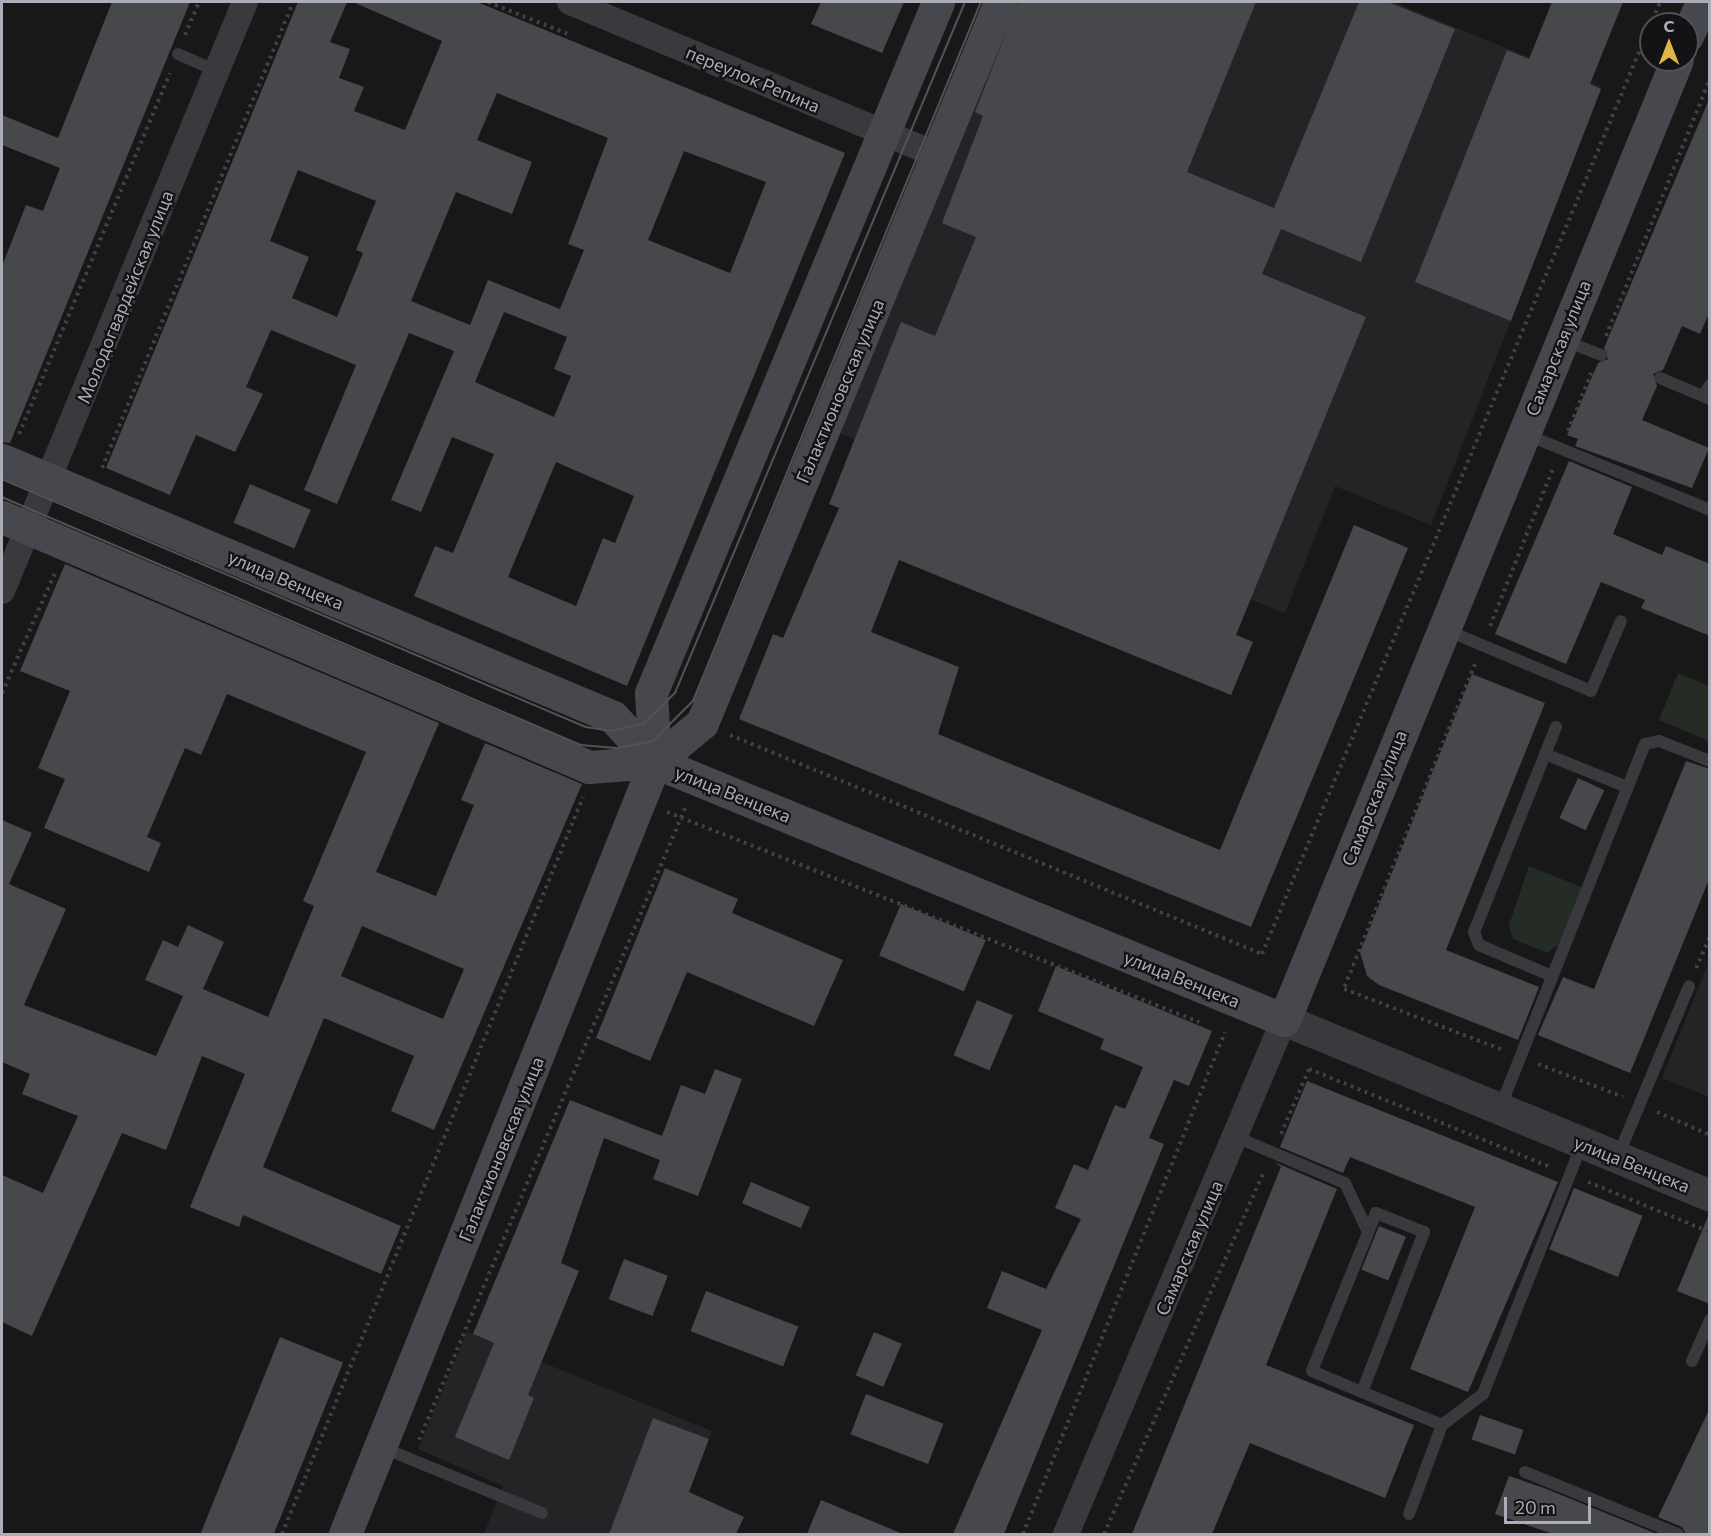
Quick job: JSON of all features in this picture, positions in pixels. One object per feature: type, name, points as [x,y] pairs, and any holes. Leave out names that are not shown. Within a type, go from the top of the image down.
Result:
[{"type":"main road","name":"Галактионовская улица","points":[[345,1534],[655,762],[651,693],[938,2]]},
{"type":"main road","name":"Галактионовская улица","points":[[655,762],[702,723],[1000,2]]},
{"type":"main road","name":"Самарская улица","points":[[1284,1020],[1672,72]]},
{"type":"main road","name":"улица Венцека","points":[[3,460],[613,717],[655,762],[1284,1020]]},
{"type":"main road","name":"улица Венцека","points":[[15,523],[589,767],[655,762]]},
{"type":"street","name":"Молодогвардейская улица","points":[[2,591],[15,523],[51,481],[245,2]]},
{"type":"street","name":"переулок Репина","points":[[587,5],[883,134],[937,155]]},
{"type":"street","name":"улица Венцека","points":[[1284,1020],[1710,1196]]},
{"type":"street","name":"Самарская улица","points":[[1066,1534],[1284,1020]]},
{"type":"lane","points":[[177,54],[217,71]]},
{"type":"lane","points":[[1562,339],[1600,355]]},
{"type":"lane","points":[[1660,378],[1706,397],[1710,385]]},
{"type":"lane","points":[[1523,434],[1710,510]]},
{"type":"lane","points":[[1443,628],[1591,691],[1621,621]]},
{"type":"lane","points":[[1552,976],[1474,939],[1556,727]]},
{"type":"lane","points":[[1499,1109],[1628,787],[1650,741],[1710,761]]},
{"type":"lane","points":[[1545,754],[1628,787]]},
{"type":"lane","points":[[1617,1158],[1689,986]]},
{"type":"lane","points":[[1236,1137],[1346,1183],[1368,1233]]},
{"type":"lane","points":[[1409,1514],[1442,1425],[1483,1394],[1582,1143]]},
{"type":"lane","points":[[1362,1392],[1424,1233],[1376,1213],[1312,1371],[1362,1392],[1442,1425]]},
{"type":"lane","points":[[1692,1361],[1710,1320]]},
{"type":"lane","points":[[381,1448],[542,1513]]},
{"type":"lane","points":[[1525,1472],[1678,1534]]},
{"type":"path","points":[[3,460],[199,2]]},
{"type":"path","points":[[93,499],[293,2]]},
{"type":"path","points":[[488,2],[576,37]]},
{"type":"path","points":[[1262,954],[1660,2]]},
{"type":"path","points":[[1344,989],[1710,78]]},
{"type":"path","points":[[2,693],[68,546]]},
{"type":"path","points":[[282,1534],[588,782],[589,767]]},
{"type":"path","points":[[1689,986],[1710,936]]},
{"type":"path","points":[[1023,1534],[1228,1033]]},
{"type":"path","points":[[1104,1534],[1310,1069],[1710,1232]]},
{"type":"shaded area","points":[[1015,2],[1393,2],[1602,87],[1431,525],[1335,486],[1285,613],[839,433]]},
{"type":"shaded area","points":[[1678,673],[1709,686],[1709,741],[1659,720]]},
{"type":"shaded area","points":[[1529,866],[1584,888],[1561,943],[1547,953],[1513,939],[1509,925]]},
{"type":"shaded area","points":[[1709,961],[1710,1097],[1662,1078]]},
{"type":"shaded area","points":[[467,1332],[712,1431],[669,1534],[484,1534],[503,1486],[418,1449]]},
{"type":"building","points":[[112,2],[190,2],[10,443],[2,442],[2,266],[26,205],[43,211],[60,168],[2,145],[2,115],[58,138]]},
{"type":"building","points":[[298,2],[347,2],[330,42],[350,49],[339,78],[364,87],[354,111],[405,130],[442,41],[353,2],[477,2],[845,153],[627,686],[414,596],[435,546],[453,553],[494,454],[452,437],[421,512],[391,500],[454,351],[409,333],[337,504],[304,490],[356,365],[271,330],[246,387],[263,394],[235,452],[196,435],[170,495],[106,468]],"holes":[[[497,93],[608,138],[568,244],[584,250],[560,309],[488,280],[470,325],[411,301],[456,192],[512,214],[532,162],[477,140]],[[684,151],[766,182],[730,273],[648,240]],[[298,170],[376,201],[356,250],[363,253],[337,317],[292,298],[309,257],[270,241]],[[504,312],[567,337],[554,369],[571,376],[554,417],[475,382]],[[556,462],[634,496],[615,543],[603,538],[576,606],[508,577]]]},
{"type":"building","points":[[821,2],[904,2],[882,53],[811,24]]},
{"type":"building","points":[[1018,2],[1256,2],[1187,172],[1274,208],[1359,2],[1388,2],[1455,29],[1361,262],[1281,229],[1262,274],[1366,317],[1236,635],[1253,642],[1231,695],[899,560],[871,632],[959,667],[938,734],[1220,850],[1354,525],[1408,548],[1251,927],[739,719],[773,634],[783,638],[839,508],[829,504],[901,322],[935,336],[976,237],[942,223],[983,116],[975,112]]},
{"type":"building","points":[[1552,2],[1623,2],[1590,84],[1601,89],[1511,321],[1415,282],[1507,50],[1529,59]]},
{"type":"building","points":[[1710,97],[1710,311],[1700,334],[1682,326],[1663,370],[1653,374],[1657,386],[1642,420],[1709,448],[1692,488],[1575,446],[1578,439],[1567,435],[1598,363],[1608,359],[1604,348]]},
{"type":"building","points":[[1569,461],[1632,487],[1613,534],[1662,555],[1666,546],[1710,564],[1710,636],[1641,608],[1645,600],[1601,582],[1566,664],[1495,634]]},
{"type":"building","points":[[250,484],[311,510],[294,548],[234,523]]},
{"type":"building","points":[[65,564],[439,723],[376,872],[436,896],[474,805],[461,800],[485,743],[582,784],[434,1130],[391,1111],[414,1056],[324,1018],[263,1167],[401,1226],[381,1274],[243,1215],[239,1227],[190,1207],[245,1074],[202,1056],[166,1150],[122,1133],[32,1336],[2,1322],[2,1175],[43,1193],[78,1116],[22,1094],[30,1074],[2,1062],[2,820],[32,833],[9,884],[66,909],[24,1005],[156,1056],[183,996],[145,980],[163,940],[178,947],[188,925],[224,942],[203,989],[268,1017],[314,906],[303,901],[366,752],[227,694],[201,755],[185,748],[147,837],[161,843],[149,872],[44,828],[65,779],[38,768],[70,691],[20,671]],"holes":[[[362,926],[464,969],[443,1019],[341,976]]]},
{"type":"building","points":[[1472,674],[1545,703],[1446,950],[1539,987],[1518,1040],[1379,985],[1367,976],[1360,952]]},
{"type":"building","points":[[1686,761],[1710,769],[1710,877],[1630,1073],[1538,1035],[1563,977],[1594,989]]},
{"type":"building","points":[[1578,778],[1604,790],[1586,830],[1559,818]]},
{"type":"building","points":[[665,868],[738,899],[732,913],[843,960],[814,1026],[687,972],[650,1061],[596,1038]]},
{"type":"building","points":[[901,904],[986,940],[964,991],[879,956]]},
{"type":"building","points":[[1056,966],[1212,1031],[1189,1086],[1174,1080],[1149,1138],[1164,1144],[1004,1534],[953,1534],[1042,1330],[987,1308],[1002,1271],[1046,1289],[1081,1219],[1055,1208],[1074,1164],[1088,1170],[1115,1105],[1125,1109],[1143,1067],[1100,1049],[1104,1039],[1038,1011]]},
{"type":"building","points":[[977,1000],[1013,1015],[989,1070],[954,1055]]},
{"type":"building","points":[[715,1069],[742,1079],[698,1196],[653,1179],[660,1160],[604,1138],[561,1263],[579,1271],[528,1395],[534,1398],[509,1460],[455,1437],[494,1343],[473,1334],[570,1100],[662,1136],[681,1085],[705,1094]]},
{"type":"building","points":[[1307,1081],[1558,1182],[1468,1392],[1410,1369],[1475,1207],[1350,1157],[1343,1173],[1280,1147]]},
{"type":"building","points":[[1274,1162],[1337,1189],[1266,1365],[1414,1425],[1385,1498],[1250,1443],[1212,1534],[1132,1534],[1281,1167]]},
{"type":"building","points":[[751,1182],[810,1207],[801,1228],[742,1203]]},
{"type":"building","points":[[1574,1188],[1643,1216],[1618,1277],[1549,1249]]},
{"type":"building","points":[[1710,1214],[1710,1304],[1677,1291]]},
{"type":"building","points":[[1379,1226],[1406,1237],[1388,1280],[1361,1270]]},
{"type":"building","points":[[624,1259],[668,1276],[652,1316],[609,1299]]},
{"type":"building","points":[[706,1291],[798,1326],[783,1367],[691,1331]]},
{"type":"building","points":[[874,1332],[902,1344],[883,1387],[856,1375]]},
{"type":"building","points":[[280,1337],[343,1362],[274,1534],[200,1534]]},
{"type":"building","points":[[866,1394],[943,1424],[928,1464],[851,1434]]},
{"type":"building","points":[[1710,1408],[1710,1534],[1686,1534],[1682,1527],[1658,1517]]},
{"type":"building","points":[[1480,1415],[1523,1430],[1515,1455],[1472,1440]]},
{"type":"building","points":[[653,1418],[709,1439],[689,1492],[744,1517],[736,1534],[609,1534]]},
{"type":"building","points":[[1509,1476],[1657,1534],[1553,1534],[1495,1514]]},
{"type":"building","points":[[821,1500],[903,1534],[807,1534]]},
{"type":"tram line","points":[[2,479],[586,727],[610,731],[643,724],[675,693],[965,2]]},
{"type":"tram line","points":[[2,497],[581,745],[618,748],[653,741],[693,701],[981,2]]}]
